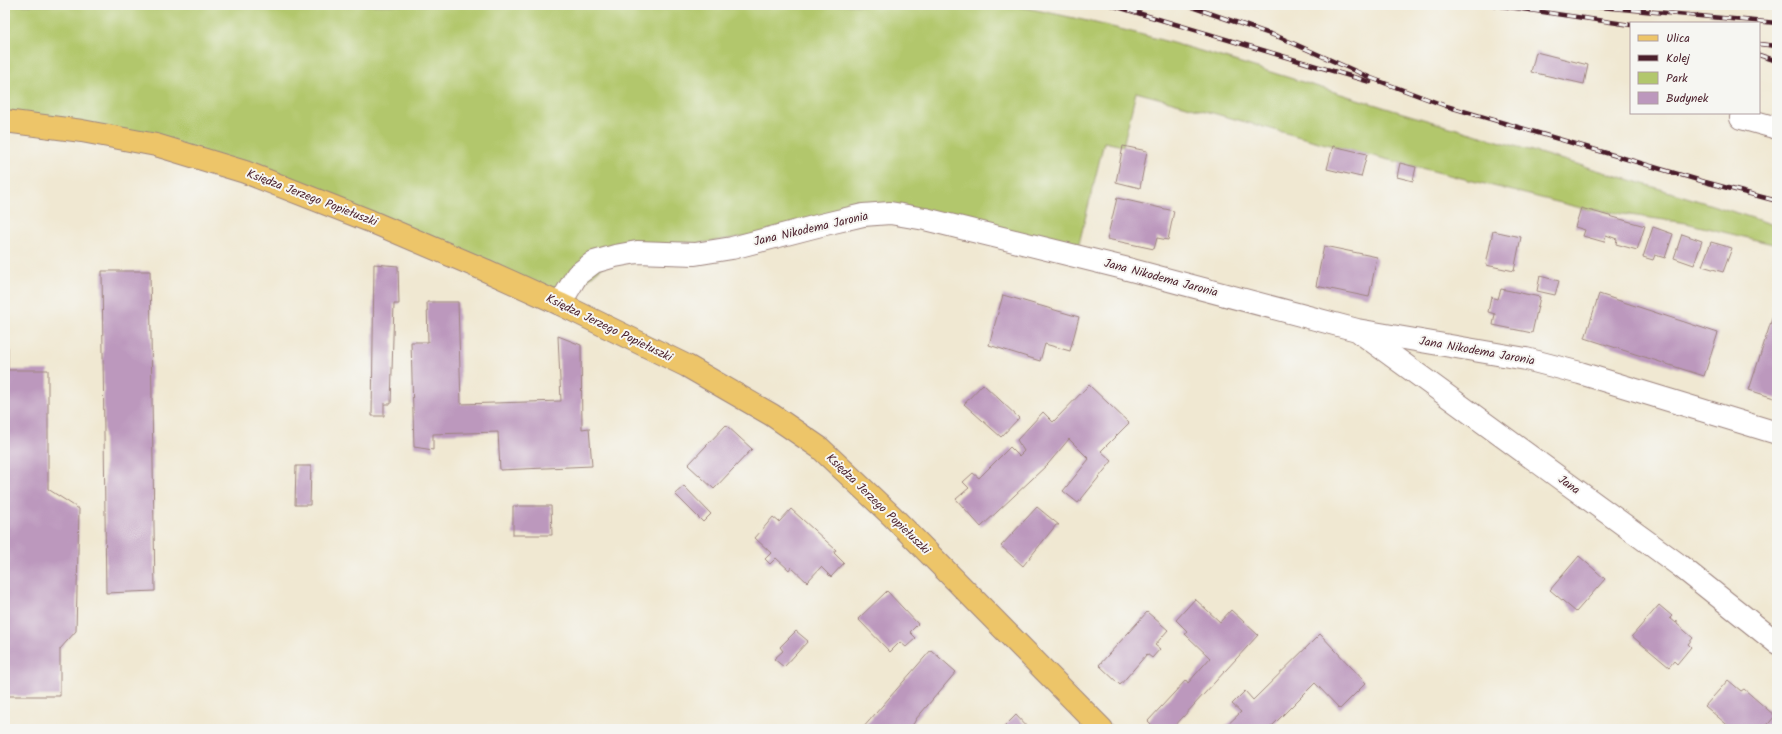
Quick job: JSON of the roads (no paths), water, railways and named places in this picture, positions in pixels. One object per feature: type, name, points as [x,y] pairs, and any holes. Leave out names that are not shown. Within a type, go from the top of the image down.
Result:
[{"type":"main road","name":"Księdza Jerzego Popiełuszki","points":[[5,121],[82,131],[156,145],[245,172],[370,221],[560,304],[687,366],[772,414],[820,448],[892,516],[1102,729]]},
{"type":"street","points":[[1741,118],[1777,128]]},
{"type":"street","name":"Jana Nikodema Jaronia","points":[[560,304],[577,275],[594,262],[615,256],[637,252],[695,254],[732,248],[863,215],[890,213],[925,219],[1054,251],[1357,330],[1526,359],[1580,372],[1777,433]]},
{"type":"street","name":"Jana","points":[[1357,330],[1679,565],[1777,643]]},
{"type":"railway","points":[[1111,5],[1370,82]]},
{"type":"railway","points":[[1186,5],[1279,37],[1371,78],[1446,106],[1705,182],[1777,201]]},
{"type":"railway","points":[[1495,5],[1630,25]]},
{"type":"railway","points":[[1578,5],[1777,23]]},
{"type":"railway","points":[[1760,44],[1777,46]]},
{"type":"railway","points":[[1760,55],[1777,61]]}]
